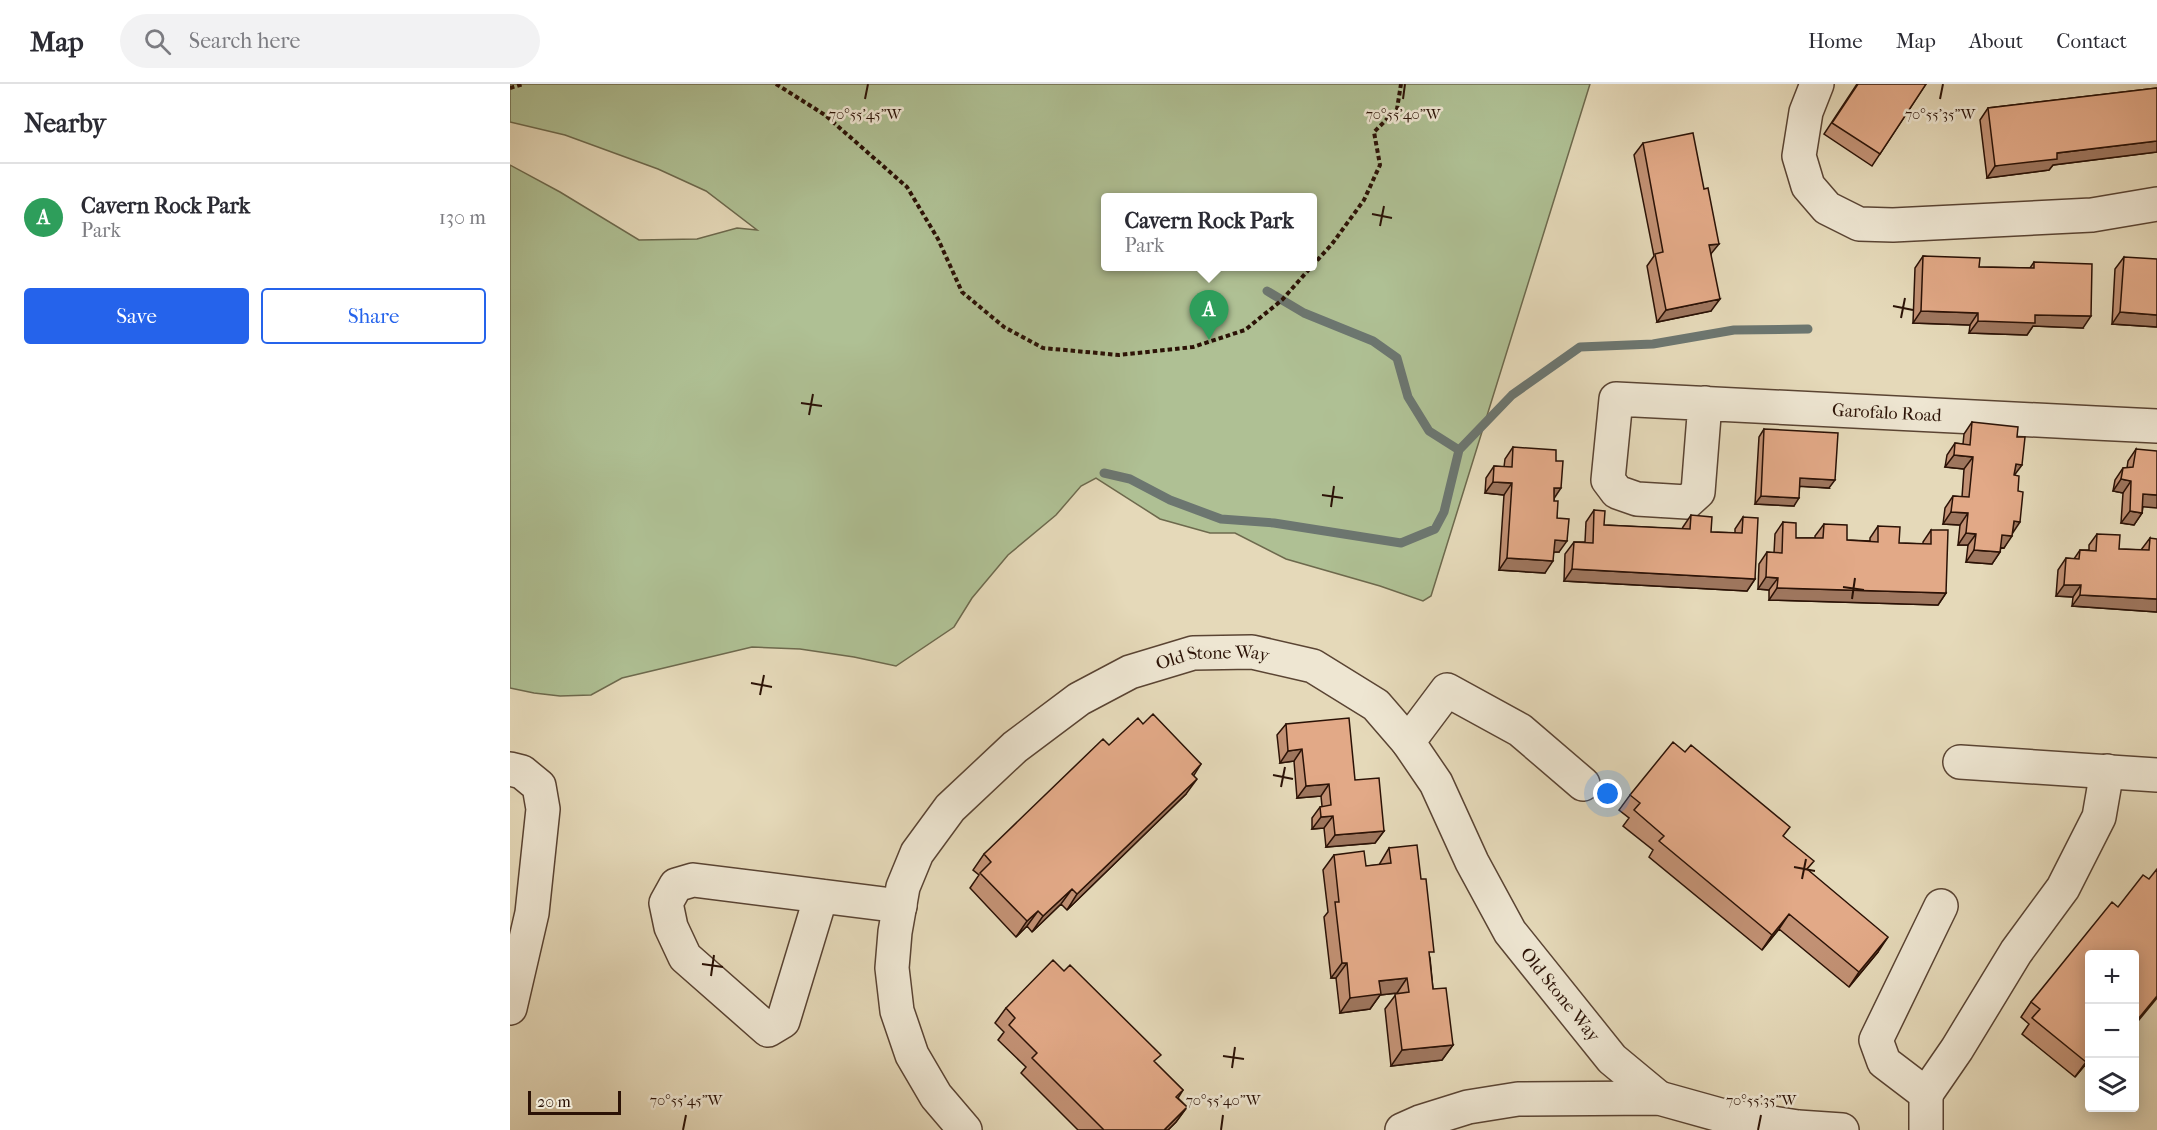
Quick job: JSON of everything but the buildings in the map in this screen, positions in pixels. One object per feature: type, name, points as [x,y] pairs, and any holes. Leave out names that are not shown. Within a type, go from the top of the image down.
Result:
[{"type":"street","points":[[1817,84],[1806,112],[1799,156],[1808,186],[1827,208],[1859,224],[1893,225],[2092,215],[2157,204]]},
{"type":"street","name":"Garofalo Road","points":[[1705,403],[1698,492],[1687,502],[1637,499],[1617,492],[1608,480],[1616,399],[1705,403],[2157,426]]},
{"type":"street","name":"Old Stone Way","points":[[965,1130],[936,1096],[912,1055],[897,1011],[892,968],[903,887],[917,853],[950,808],[1015,747],[1079,699],[1130,672],[1193,653],[1252,652],[1313,666],[1376,705],[1408,742],[1436,783],[1472,862],[1510,932],[1612,1059],[1659,1098]]},
{"type":"street","points":[[1408,742],[1447,690],[1520,730],[1583,784]]},
{"type":"street","points":[[1960,762],[2157,775]]},
{"type":"street","points":[[510,769],[522,772],[539,786],[543,809],[532,913],[510,1008]]},
{"type":"street","points":[[1926,1130],[1926,1094],[1957,1049],[2016,952],[2063,888],[2098,817],[2107,771]]},
{"type":"street","points":[[821,896],[783,1021],[768,1030],[685,957],[671,927],[666,903],[676,885],[693,880],[821,896],[900,906]]},
{"type":"street","points":[[1926,1094],[1884,1062],[1876,1040],[1941,906]]},
{"type":"street","name":"Old Stone Way","points":[[1402,1130],[1468,1107],[1518,1099],[1659,1098],[1720,1115],[1798,1127],[1842,1130]]},
{"type":"path","points":[[510,88],[523,84]]},
{"type":"path","points":[[776,84],[825,115],[907,187],[938,239],[962,292],[1004,327],[1043,348],[1119,355],[1193,347],[1245,330],[1282,300],[1308,271]]},
{"type":"path","points":[[1317,260],[1364,200],[1380,165],[1374,132],[1397,109],[1401,84]]},
{"type":"green space","points":[[510,84],[1590,84],[1431,596],[1423,601],[1286,559],[1235,533],[1210,533],[1160,519],[1096,478],[1081,486],[1056,515],[1008,555],[972,598],[954,627],[896,666],[800,649],[752,647],[622,678],[591,695],[560,696],[510,688],[510,165],[639,240],[697,239],[737,228],[757,230],[706,191],[658,169],[565,135],[510,122]]},
{"type":"waterway","points":[[1267,291],[1304,313],[1373,341],[1397,358],[1408,397],[1429,431],[1459,450]]},
{"type":"waterway","points":[[1104,473],[1130,479],[1170,500],[1221,519],[1274,523],[1401,543],[1435,529],[1444,512],[1459,450],[1512,395],[1580,347],[1653,344],[1734,330],[1808,329]]},
{"type":"place","name":"Cavern Rock Park","points":[[1209,340]]}]
